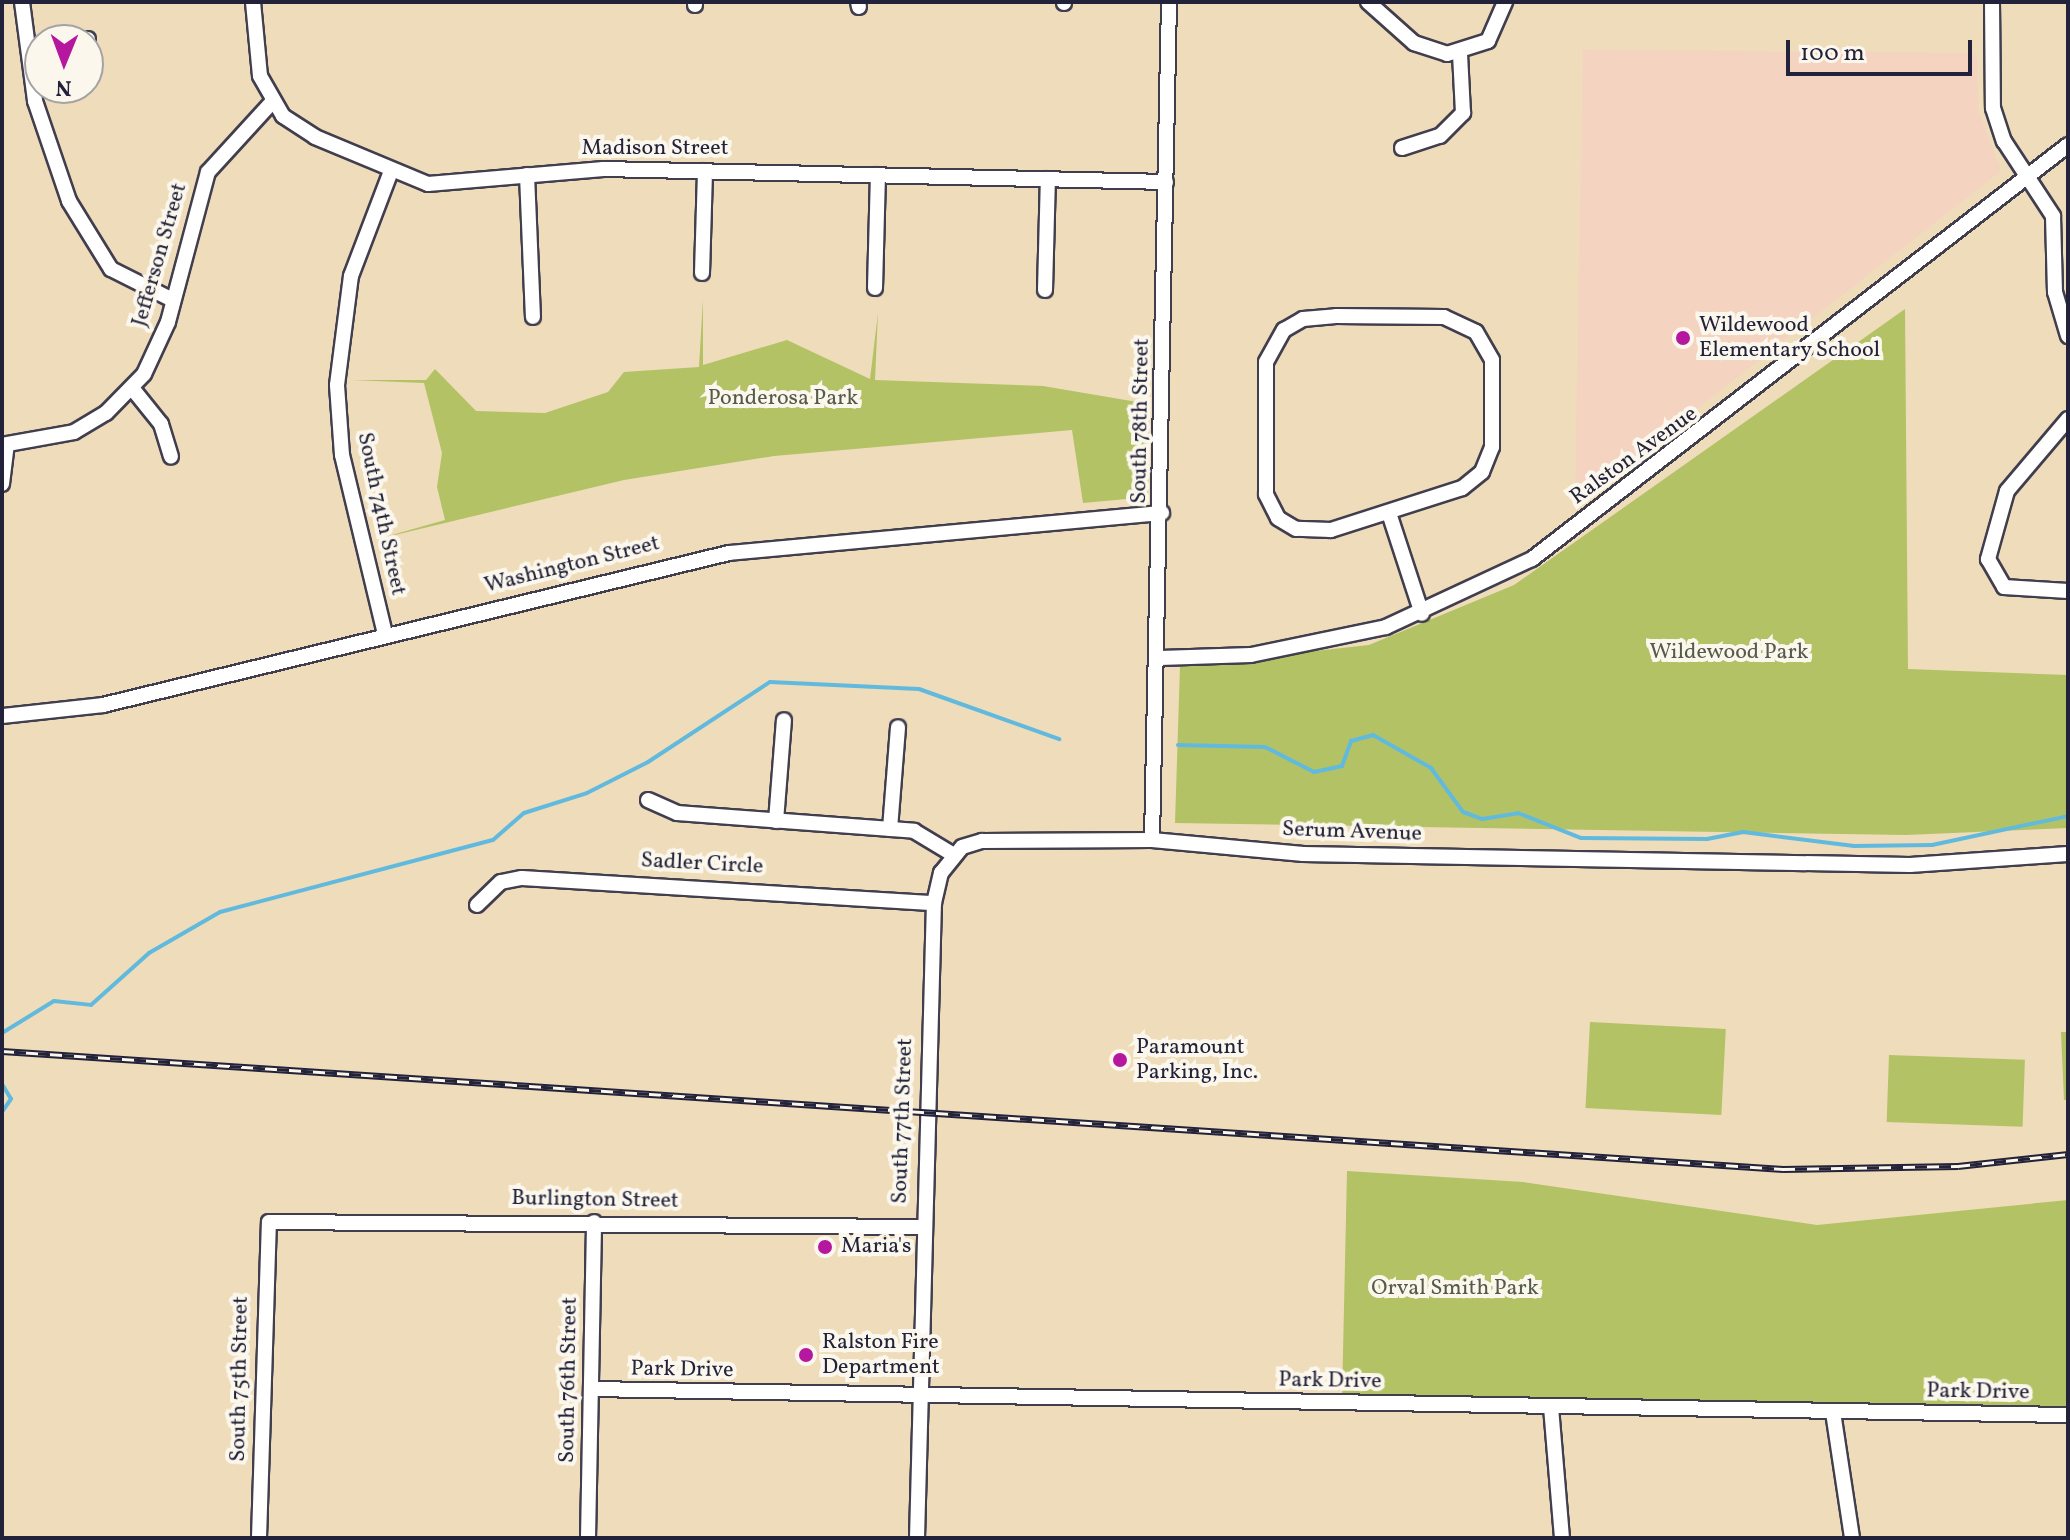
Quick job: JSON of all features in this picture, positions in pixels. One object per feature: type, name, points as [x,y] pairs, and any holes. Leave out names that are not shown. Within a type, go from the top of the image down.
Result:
[{"type":"street","points":[[22,2],[28,24]]},
{"type":"street","name":"Madison Street","points":[[253,2],[257,62],[273,101],[303,131],[391,171],[443,186],[527,175],[705,171],[1166,182]]},
{"type":"street","name":"South 78th Street","points":[[1152,840],[1160,658],[1169,2]]},
{"type":"street","points":[[1368,2],[1425,50],[1460,53],[1488,41],[1505,2]]},
{"type":"street","points":[[1992,2],[1993,108],[2056,225],[2055,292],[2068,336]]},
{"type":"street","points":[[1402,148],[1440,136],[1463,113],[1460,53]]},
{"type":"street","name":"Jefferson Street","points":[[4,446],[74,432],[132,388],[173,300],[208,172],[273,101]]},
{"type":"street","points":[[41,104],[46,140],[91,245],[120,276],[173,300]]},
{"type":"street","name":"Ralston Avenue","points":[[1160,658],[1310,646],[1422,614],[1532,559],[2068,145]]},
{"type":"street","name":"South 74th Street","points":[[385,634],[342,455],[337,385],[351,276],[391,171]]},
{"type":"street","points":[[702,273],[705,171]]},
{"type":"street","points":[[527,175],[533,317]]},
{"type":"street","points":[[875,288],[878,175]]},
{"type":"street","points":[[1045,290],[1048,179]]},
{"type":"street","points":[[1444,317],[1476,332],[1490,354],[1492,447],[1482,472],[1462,488],[1389,513],[1331,530],[1296,529],[1278,518],[1266,494],[1266,362],[1276,338],[1297,321],[1444,317]]},
{"type":"street","points":[[132,388],[161,424],[171,456]]},
{"type":"street","points":[[2068,419],[1999,506],[1988,544],[1992,575],[2009,589],[2068,591]]},
{"type":"street","points":[[2,484],[4,446]]},
{"type":"street","name":"Washington Street","points":[[2,716],[103,705],[385,634],[729,553],[1162,513]]},
{"type":"street","points":[[1389,513],[1422,614]]},
{"type":"street","points":[[776,821],[784,720]]},
{"type":"street","points":[[890,829],[898,727]]},
{"type":"street","points":[[648,800],[677,813],[890,829],[926,835],[954,855]]},
{"type":"street","name":"Serum Avenue","points":[[954,855],[982,841],[1152,840],[1303,854],[1910,865],[2068,854]]},
{"type":"street","name":"South 77th Street","points":[[917,1538],[922,1227],[934,903],[954,855]]},
{"type":"street","name":"Sadler Circle","points":[[477,905],[501,882],[522,878],[934,903]]},
{"type":"street","name":"Burlington Street","points":[[269,1222],[594,1222],[922,1227]]},
{"type":"street","name":"South 75th Street","points":[[259,1538],[269,1222]]},
{"type":"street","name":"South 76th Street","points":[[588,1538],[594,1222]]},
{"type":"street","name":"Park Drive","points":[[591,1389],[2068,1415]]},
{"type":"street","points":[[1551,1407],[1562,1538]]},
{"type":"street","points":[[1833,1412],[1852,1538]]},
{"type":"shaded area","name":"Wildewood Elementary School","points":[[1583,50],[1977,53],[1978,109],[2001,171],[1575,504]]},
{"type":"green space","name":"Ponderosa Park","points":[[703,299],[703,365],[787,340],[870,379],[878,313],[875,380],[1043,386],[1149,404],[1148,497],[1083,503],[1072,430],[774,456],[624,480],[374,540],[445,520],[437,487],[442,453],[424,383],[351,380],[426,380],[435,369],[476,411],[545,413],[608,392],[624,372],[699,367]]},
{"type":"green space","name":"Wildewood Park","points":[[1905,309],[1908,669],[2068,675],[2068,828],[1906,835],[1175,823],[1180,666],[1369,645],[1514,585]]},
{"type":"green space","points":[[1590,1022],[1726,1029],[1721,1115],[1585,1108]]},
{"type":"green space","points":[[2061,1032],[2068,1032],[2068,1100],[2064,1100]]},
{"type":"green space","points":[[1889,1055],[2025,1060],[2023,1127],[1887,1122]]},
{"type":"green space","name":"Orval Smith Park","points":[[1347,1171],[1523,1182],[1817,1225],[2068,1200],[2068,1409],[1342,1398]]},
{"type":"waterway","points":[[2,1033],[54,1001],[91,1005],[149,953],[220,912],[493,840],[524,813],[587,793],[648,762],[770,682],[919,689],[1059,739]]},
{"type":"waterway","points":[[1178,745],[1265,747],[1314,772],[1342,766],[1351,741],[1373,735],[1431,768],[1463,812],[1482,819],[1518,813],[1581,838],[1707,839],[1743,832],[1854,846],[1932,845],[2068,816]]},
{"type":"waterway","points":[[2,1084],[11,1099],[2,1112]]},
{"type":"railway","points":[[2,1051],[1783,1169],[1958,1166],[2068,1154]]},
{"type":"place","name":"Wildewood Elementary School","points":[[1683,338]]},
{"type":"place","name":"Paramount Parking, Inc.","points":[[1120,1060]]},
{"type":"place","name":"Maria's","points":[[825,1247]]},
{"type":"place","name":"Ralston Fire Department","points":[[806,1355]]}]
